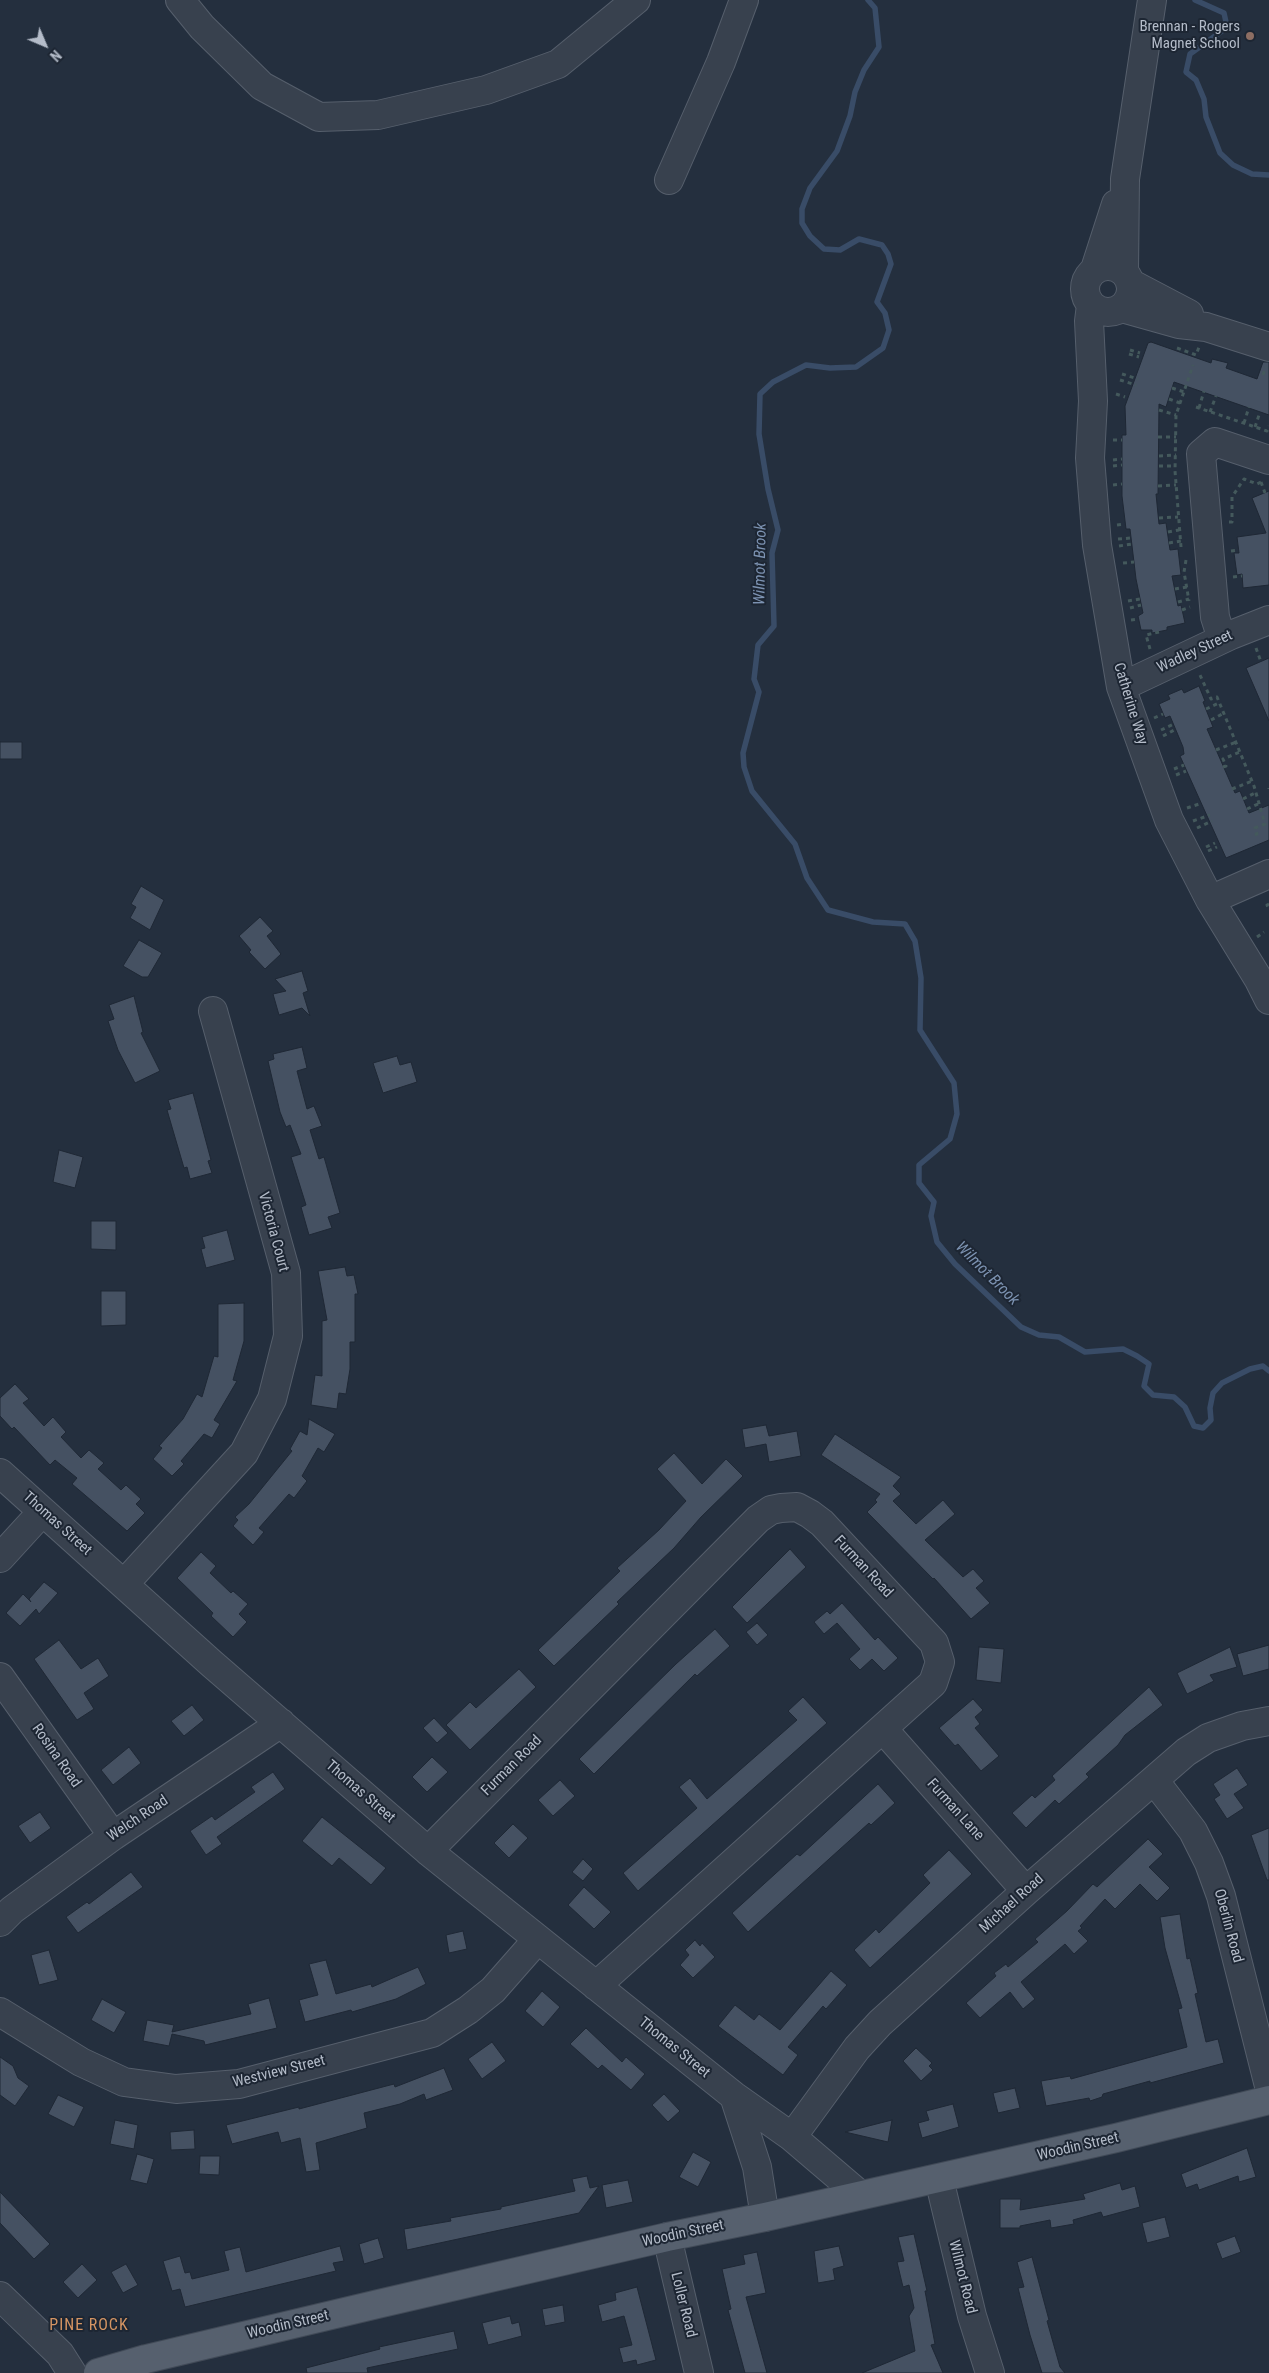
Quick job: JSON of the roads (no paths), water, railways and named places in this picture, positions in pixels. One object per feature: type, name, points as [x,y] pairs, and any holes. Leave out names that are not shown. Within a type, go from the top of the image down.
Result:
[{"type":"main road","name":"Woodin Street","points":[[98,2373],[151,2366],[666,2237],[765,2218],[860,2194],[939,2179],[1269,2100]]},
{"type":"street","points":[[180,0],[202,27],[262,86],[319,117],[378,114],[486,90],[558,64],[636,0]]},
{"type":"street","points":[[669,180],[721,62],[744,0]]},
{"type":"street","points":[[1116,296],[1125,179],[1152,2]]},
{"type":"street","points":[[1125,179],[1095,269],[1084,285],[1086,298],[1116,296],[1179,324],[1206,327],[1269,347]]},
{"type":"street","points":[[1095,269],[1106,265],[1115,266],[1116,296]]},
{"type":"street","name":"Catherine Way","points":[[1116,296],[1090,322],[1104,398],[1090,458],[1097,545],[1121,687],[1169,820],[1210,900],[1266,990]]},
{"type":"street","points":[[1222,639],[1216,617],[1200,454],[1215,442],[1265,471]]},
{"type":"street","name":"Wadley Street","points":[[1121,687],[1222,639],[1269,620]]},
{"type":"street","points":[[1210,900],[1269,874]]},
{"type":"street","name":"Victoria Court","points":[[124,1584],[244,1453],[272,1399],[288,1336],[286,1273],[213,1010]]},
{"type":"street","name":"Thomas Street","points":[[0,1473],[428,1851],[734,2096],[792,2137],[860,2194]]},
{"type":"street","name":"Furman Road","points":[[428,1851],[751,1526],[771,1510],[797,1508],[816,1518],[934,1643],[940,1662],[932,1683],[883,1730],[596,1986]]},
{"type":"street","points":[[0,1558],[42,1512]]},
{"type":"street","name":"Rosina Road","points":[[0,1677],[112,1836]]},
{"type":"street","name":"Michael Road","points":[[792,2137],[857,2048],[880,2023],[1026,1891],[1186,1752],[1208,1738],[1242,1726],[1269,1721]]},
{"type":"street","name":"Welch Road","points":[[0,1922],[12,1910],[112,1836],[281,1723]]},
{"type":"street","name":"Furman Lane","points":[[883,1730],[1026,1891]]},
{"type":"street","name":"Oberlin Road","points":[[1154,1780],[1193,1831],[1209,1863],[1221,1896],[1269,2086]]},
{"type":"street","name":"Westview Street","points":[[0,2012],[81,2062],[124,2082],[176,2089],[240,2084],[432,2033],[468,2010],[493,1990],[537,1940]]},
{"type":"street","points":[[734,2096],[757,2167],[765,2218]]},
{"type":"street","name":"Wilmot Road","points":[[939,2179],[972,2316],[990,2373]]},
{"type":"street","name":"Loller Road","points":[[666,2237],[699,2373]]},
{"type":"street","points":[[0,2296],[60,2354],[72,2373]]},
{"type":"waterway","name":"Wilmot Brook","points":[[868,0],[875,8],[879,47],[864,70],[855,92],[850,116],[837,151],[810,188],[802,209],[802,223],[810,236],[824,249],[840,250],[859,239],[882,245],[888,254],[891,264],[877,302],[885,313],[889,330],[883,348],[856,367],[830,368],[806,365],[773,382],[760,394],[759,434],[768,489],[778,530],[772,553],[774,626],[758,645],[754,679],[759,692],[743,753],[744,767],[752,791],[795,844],[807,878],[828,910],[873,922],[905,924],[915,941],[921,978],[920,1030],[954,1083],[957,1114],[950,1139],[919,1165],[919,1183],[934,1202],[931,1216],[937,1242],[955,1264],[1021,1327],[1039,1335],[1059,1337],[1085,1352],[1123,1349],[1149,1364],[1144,1386],[1153,1395],[1174,1397],[1185,1407],[1194,1426],[1203,1428],[1211,1420],[1210,1408],[1213,1393],[1222,1383],[1250,1369],[1263,1366],[1269,1371]]},
{"type":"waterway","points":[[1195,0],[1224,13],[1226,22],[1222,31],[1190,54],[1186,72],[1196,80],[1204,99],[1206,117],[1220,153],[1233,165],[1252,174],[1269,175]]},
{"type":"place","name":"Brennan - Rogers Magnet School","points":[[1250,36]]},
{"type":"district","name":"PINE ROCK","points":[[89,2326]]}]
